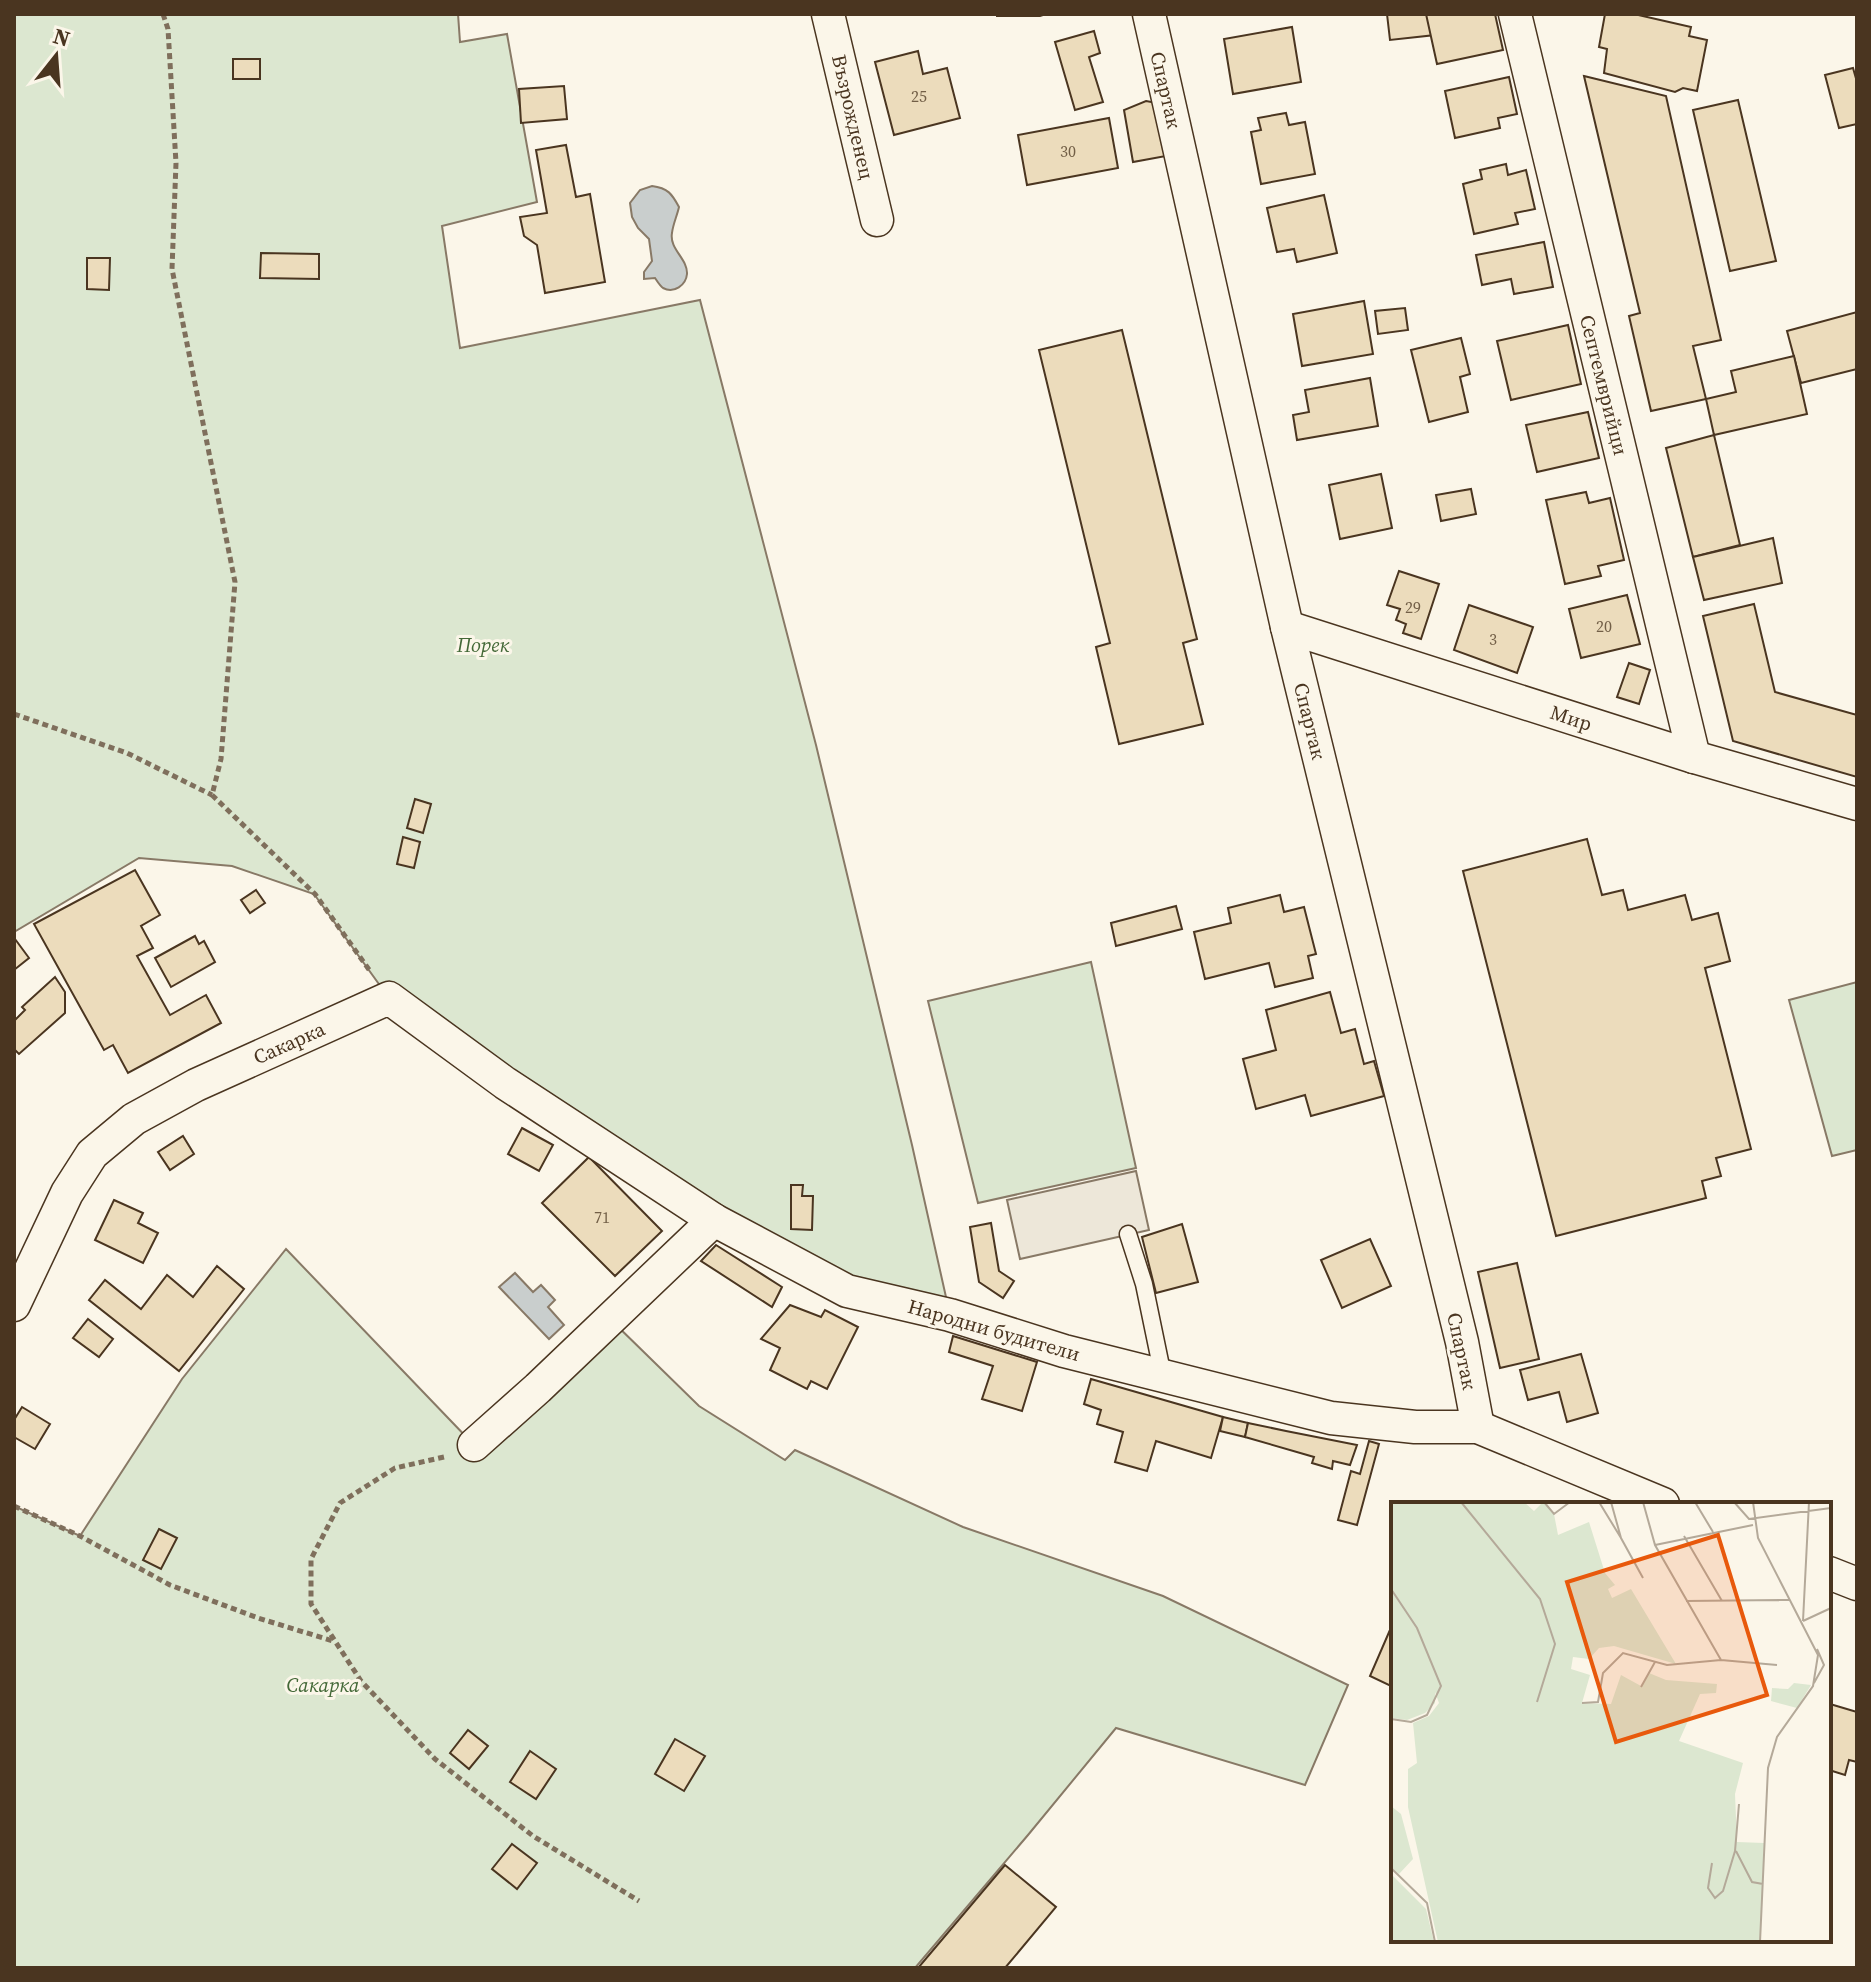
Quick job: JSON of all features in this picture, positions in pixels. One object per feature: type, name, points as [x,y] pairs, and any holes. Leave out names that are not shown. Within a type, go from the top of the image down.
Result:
[{"type":"street","name":"Възрожденец","points":[[828,14],[877,220]]},
{"type":"street","name":"Спартак","points":[[1149,14],[1287,627],[1462,1342],[1478,1427]]},
{"type":"street","name":"Септемврийци","points":[[1515,14],[1694,757]]},
{"type":"street","name":"Мир","points":[[1287,627],[1694,757],[1857,804]]},
{"type":"street","name":"Народни будители","points":[[389,998],[505,1083],[714,1220],[847,1291],[950,1315],[1064,1351],[1331,1418],[1415,1427],[1478,1427],[1658,1502]]},
{"type":"street","name":"Сакарка","points":[[14,1305],[67,1193],[92,1154],[123,1128],[196,1085],[389,998]]},
{"type":"street","points":[[474,1445],[714,1220]]},
{"type":"street","points":[[1831,1574],[1857,1584]]},
{"type":"lane","points":[[1128,1234],[1144,1284],[1163,1376]]},
{"type":"path","points":[[163,14],[168,29],[176,163],[172,269],[235,582],[221,759],[212,795]]},
{"type":"path","points":[[14,714],[127,753],[212,795],[315,894],[389,998]]},
{"type":"path","points":[[474,1445],[446,1456],[395,1468],[340,1503],[311,1559],[311,1604],[361,1681],[435,1759],[533,1836],[639,1901]]},
{"type":"path","points":[[14,1506],[80,1536],[170,1585],[258,1618],[334,1641]]},
{"type":"green space","name":"Порек","points":[[14,14],[458,14],[460,42],[507,34],[537,202],[442,226],[460,348],[700,300],[816,745],[950,1315],[847,1291],[389,998],[314,894],[232,866],[139,858],[14,932]]},
{"type":"green space","points":[[1091,962],[1136,1168],[978,1203],[928,1001]]},
{"type":"green space","points":[[1857,982],[1857,1150],[1832,1156],[1789,1000]]},
{"type":"green space","name":"Сакарка","points":[[286,1249],[474,1445],[610,1319],[699,1406],[785,1460],[795,1450],[963,1527],[1163,1596],[1348,1685],[1305,1785],[1116,1728],[915,1968],[14,1968],[14,1506],[80,1536],[182,1379]]},
{"type":"shaded area","points":[[652,186],[669,192],[679,207],[672,239],[687,274],[684,282],[675,289],[663,288],[655,278],[644,279],[644,272],[652,261],[649,239],[632,217],[630,203],[640,190]]},
{"type":"shaded area","points":[[1136,1171],[1149,1230],[1020,1259],[1007,1200]]},
{"type":"shaded area","points":[[515,1273],[533,1292],[541,1285],[555,1300],[548,1307],[564,1325],[549,1339],[499,1287]]},
{"type":"building","points":[[997,14],[1046,14],[997,16]]},
{"type":"building","points":[[1387,14],[1433,14],[1435,35],[1390,40]]},
{"type":"building","points":[[1426,14],[1495,14],[1503,50],[1437,64]]},
{"type":"building","points":[[1605,14],[1634,14],[1691,27],[1689,36],[1707,40],[1697,91],[1683,88],[1675,92],[1604,73],[1607,49],[1599,47]]},
{"type":"building","points":[[1292,27],[1301,82],[1233,94],[1224,39]]},
{"type":"building","points":[[1094,31],[1100,53],[1089,57],[1103,102],[1075,110],[1055,42]]},
{"type":"building","points":[[918,51],[923,74],[947,68],[960,118],[894,135],[875,62]]},
{"type":"building","points":[[233,59],[260,59],[260,79],[233,79]]},
{"type":"building","points":[[1853,68],[1857,82],[1857,124],[1839,128],[1825,75]]},
{"type":"building","points":[[1584,76],[1666,96],[1721,340],[1693,346],[1706,399],[1651,411],[1629,316],[1640,313]]},
{"type":"building","points":[[1509,77],[1517,114],[1498,118],[1500,128],[1455,138],[1445,91]]},
{"type":"building","points":[[564,86],[567,119],[521,123],[519,89]]},
{"type":"building","points":[[1738,100],[1776,261],[1730,271],[1693,110]]},
{"type":"building","points":[[1146,101],[1157,103],[1166,156],[1133,162],[1124,110]]},
{"type":"building","points":[[1286,113],[1289,125],[1305,122],[1315,174],[1261,184],[1251,132],[1261,130],[1258,118]]},
{"type":"building","points":[[1109,118],[1118,168],[1027,185],[1018,135]]},
{"type":"building","points":[[566,145],[576,197],[590,194],[605,282],[545,293],[537,245],[524,236],[520,217],[547,213],[536,150]]},
{"type":"building","points":[[1506,164],[1508,175],[1526,170],[1535,209],[1515,213],[1518,224],[1474,234],[1463,184],[1482,179],[1480,170]]},
{"type":"building","points":[[1324,195],[1337,253],[1297,262],[1294,249],[1277,252],[1267,208]]},
{"type":"building","points":[[1544,242],[1553,287],[1514,294],[1511,279],[1482,285],[1476,255]]},
{"type":"building","points":[[261,253],[319,254],[319,279],[260,278]]},
{"type":"building","points":[[87,258],[110,258],[109,290],[87,289]]},
{"type":"building","points":[[1364,301],[1373,354],[1302,366],[1293,314]]},
{"type":"building","points":[[1405,308],[1408,330],[1378,334],[1375,311]]},
{"type":"building","points":[[1857,312],[1857,369],[1801,383],[1787,331]]},
{"type":"building","points":[[1568,325],[1581,384],[1511,400],[1497,341]]},
{"type":"building","points":[[1122,330],[1197,639],[1183,643],[1203,724],[1119,744],[1096,647],[1110,643],[1039,350]]},
{"type":"building","points":[[1461,338],[1470,374],[1460,377],[1468,412],[1429,422],[1411,350]]},
{"type":"building","points":[[1794,356],[1807,414],[1714,435],[1706,399],[1736,392],[1731,371]]},
{"type":"building","points":[[1370,378],[1378,426],[1297,440],[1293,415],[1309,412],[1305,390]]},
{"type":"building","points":[[1588,412],[1599,458],[1537,472],[1526,425]]},
{"type":"building","points":[[1714,435],[1740,545],[1693,557],[1666,448]]},
{"type":"building","points":[[1381,474],[1392,528],[1340,539],[1329,485]]},
{"type":"building","points":[[1471,489],[1476,514],[1441,521],[1436,495]]},
{"type":"building","points":[[1586,492],[1589,503],[1610,498],[1624,560],[1598,566],[1601,576],[1565,584],[1546,500]]},
{"type":"building","points":[[1773,538],[1782,583],[1704,600],[1693,557]]},
{"type":"building","points":[[1399,571],[1439,584],[1421,639],[1403,633],[1406,624],[1396,620],[1400,609],[1387,605]]},
{"type":"building","points":[[1627,595],[1640,644],[1581,658],[1569,609]]},
{"type":"building","points":[[1754,604],[1775,692],[1857,715],[1857,777],[1733,741],[1703,616]]},
{"type":"building","points":[[1469,605],[1533,627],[1517,673],[1454,650]]},
{"type":"building","points":[[1629,663],[1650,670],[1639,704],[1617,697]]},
{"type":"building","points":[[415,799],[431,804],[423,833],[407,828]]},
{"type":"building","points":[[403,837],[420,842],[414,868],[397,864]]},
{"type":"building","points":[[1587,839],[1602,895],[1623,890],[1628,910],[1685,895],[1692,920],[1718,913],[1730,961],[1705,968],[1751,1149],[1716,1158],[1721,1176],[1702,1181],[1706,1198],[1556,1236],[1463,871]]},
{"type":"building","points":[[135,870],[160,915],[141,926],[153,948],[137,956],[170,1015],[206,995],[221,1023],[128,1073],[113,1045],[104,1050],[34,924]]},
{"type":"building","points":[[256,890],[265,903],[250,913],[241,900]]},
{"type":"building","points":[[1280,895],[1284,912],[1304,907],[1316,954],[1308,956],[1313,978],[1275,987],[1269,963],[1205,979],[1194,932],[1231,923],[1228,908]]},
{"type":"building","points":[[1176,906],[1182,929],[1116,946],[1111,923]]},
{"type":"building","points":[[195,936],[199,944],[204,941],[215,962],[171,987],[155,958]]},
{"type":"building","points":[[14,940],[29,958],[14,970]]},
{"type":"building","points":[[55,977],[65,992],[65,1013],[19,1054],[14,1049],[14,1021],[25,1010],[22,1007]]},
{"type":"building","points":[[1330,992],[1341,1033],[1355,1029],[1364,1064],[1374,1061],[1384,1096],[1311,1116],[1305,1095],[1256,1109],[1243,1059],[1276,1050],[1266,1010]]},
{"type":"building","points":[[522,1128],[553,1145],[539,1171],[508,1154]]},
{"type":"building","points":[[183,1136],[194,1154],[170,1170],[158,1152]]},
{"type":"building","points":[[589,1157],[662,1231],[615,1276],[542,1203]]},
{"type":"building","points":[[791,1185],[803,1185],[802,1196],[813,1196],[812,1230],[791,1229]]},
{"type":"building","points":[[114,1200],[143,1213],[138,1223],[158,1233],[143,1263],[95,1240]]},
{"type":"building","points":[[991,1223],[999,1271],[1014,1281],[1003,1298],[979,1282],[970,1227]]},
{"type":"building","points":[[1182,1224],[1198,1282],[1156,1293],[1142,1237]]},
{"type":"building","points":[[1370,1239],[1391,1286],[1342,1308],[1321,1260]]},
{"type":"building","points":[[716,1245],[782,1287],[772,1307],[701,1261]]},
{"type":"building","points":[[1517,1263],[1539,1359],[1500,1368],[1478,1272]]},
{"type":"building","points":[[217,1266],[244,1289],[179,1371],[89,1300],[105,1280],[141,1309],[167,1275],[193,1297]]},
{"type":"building","points":[[790,1305],[821,1317],[825,1310],[858,1327],[827,1389],[811,1381],[807,1389],[770,1370],[780,1348],[761,1339]]},
{"type":"building","points":[[88,1319],[113,1339],[99,1357],[73,1338]]},
{"type":"building","points":[[953,1336],[1037,1362],[1022,1411],[982,1399],[993,1366],[949,1352]]},
{"type":"building","points":[[1581,1354],[1598,1413],[1567,1422],[1559,1392],[1528,1400],[1520,1370]]},
{"type":"building","points":[[1091,1379],[1223,1417],[1211,1458],[1156,1441],[1147,1471],[1115,1462],[1123,1432],[1097,1424],[1101,1410],[1084,1404]]},
{"type":"building","points":[[22,1407],[50,1424],[35,1449],[14,1437],[14,1420]]},
{"type":"building","points":[[1223,1417],[1248,1423],[1245,1437],[1220,1431]]},
{"type":"building","points":[[1248,1423],[1357,1445],[1350,1465],[1333,1461],[1332,1469],[1312,1463],[1314,1457],[1245,1437]]},
{"type":"building","points":[[1369,1441],[1379,1444],[1357,1525],[1338,1520],[1351,1471],[1360,1474]]},
{"type":"building","points":[[159,1529],[177,1538],[161,1569],[143,1560]]},
{"type":"building","points":[[1391,1628],[1391,1686],[1370,1676]]},
{"type":"building","points":[[1831,1704],[1857,1712],[1857,1762],[1849,1760],[1845,1775],[1831,1771]]},
{"type":"building","points":[[468,1730],[488,1746],[469,1769],[450,1753]]},
{"type":"building","points":[[675,1739],[705,1756],[684,1791],[655,1774]]},
{"type":"building","points":[[530,1751],[556,1769],[536,1799],[510,1782]]},
{"type":"building","points":[[512,1844],[537,1863],[517,1889],[492,1869]]},
{"type":"building","points":[[1005,1865],[1056,1907],[1005,1968],[918,1968]]}]
